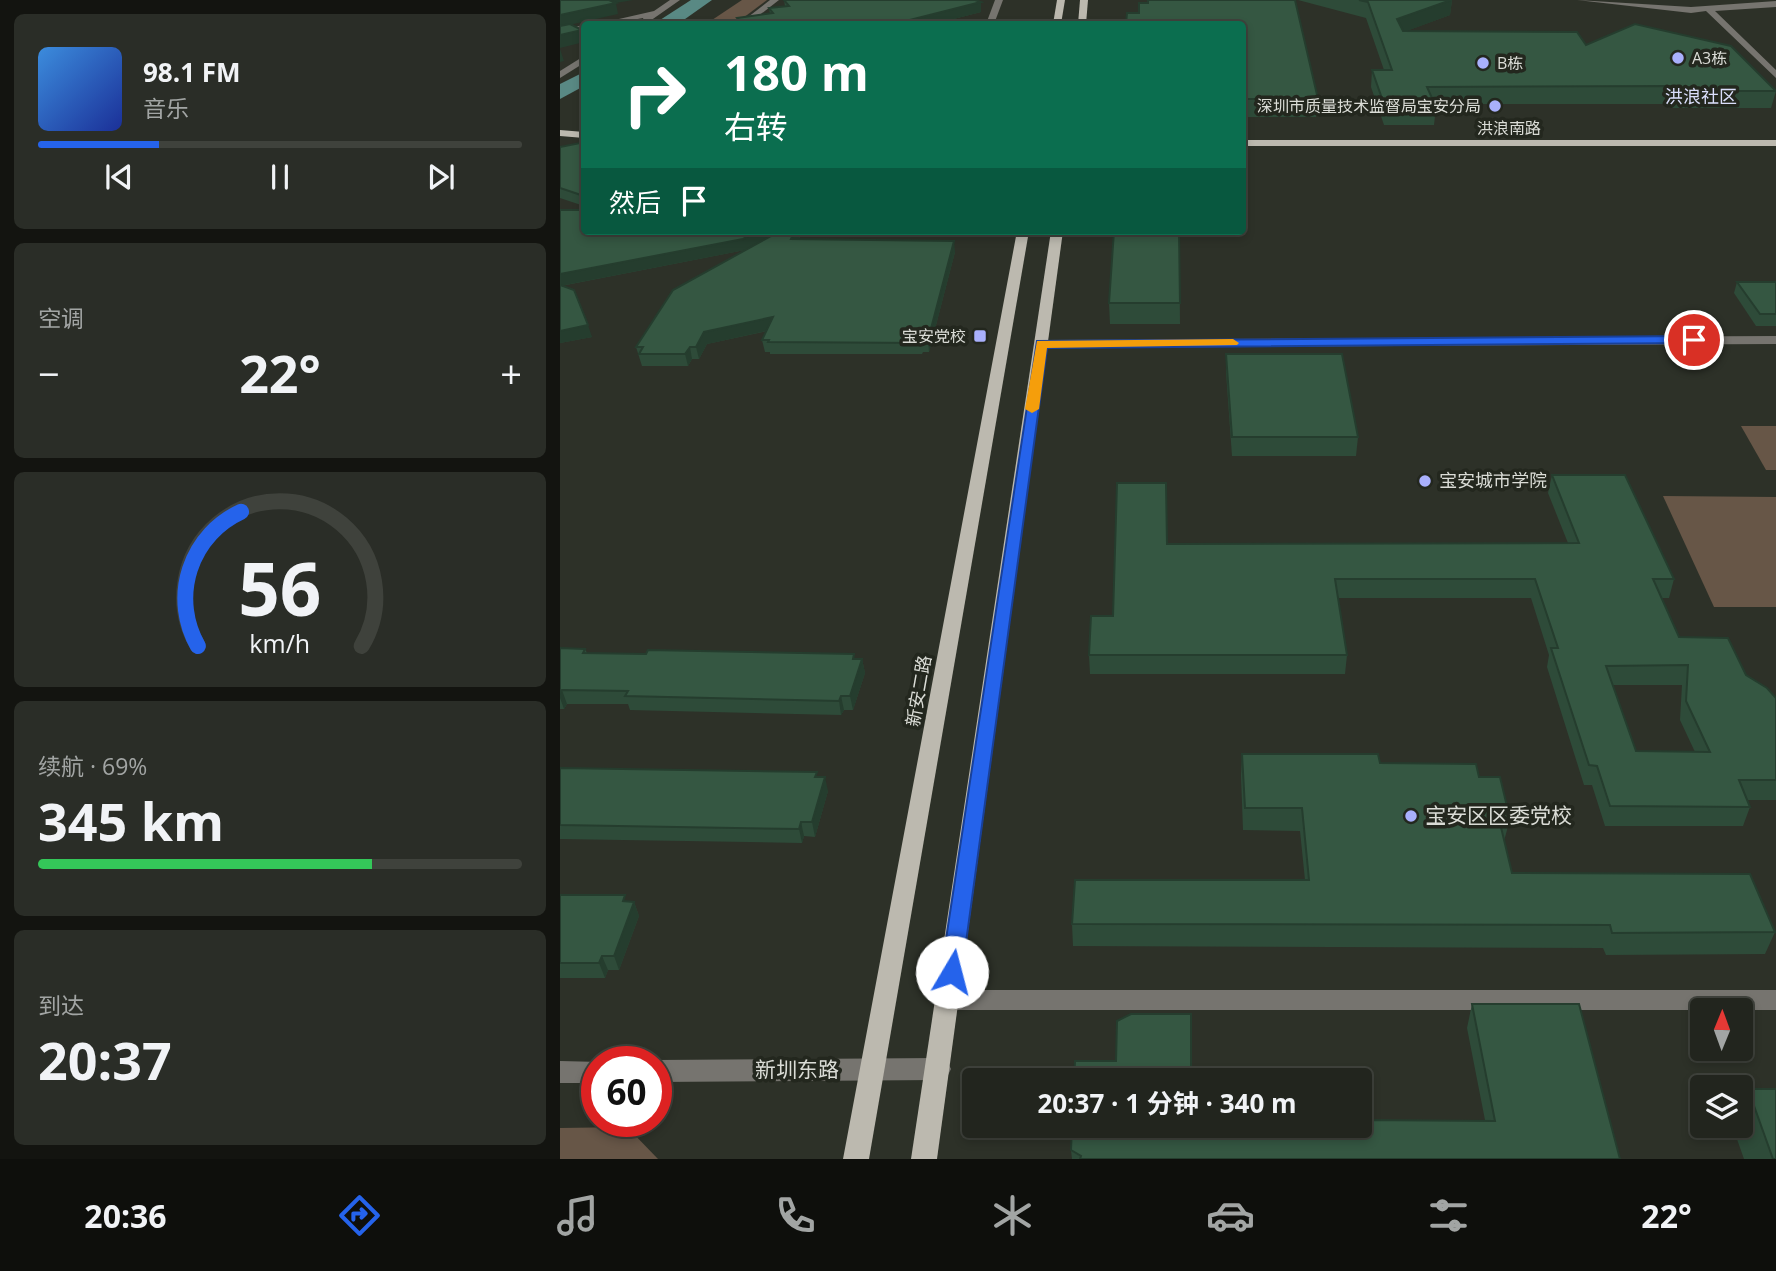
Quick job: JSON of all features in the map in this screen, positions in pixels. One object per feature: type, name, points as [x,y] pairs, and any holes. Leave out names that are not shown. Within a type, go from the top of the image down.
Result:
[{"type":"main road","points":[[1058,21],[1061,0]]},
{"type":"main road","points":[[1082,21],[1084,0]]},
{"type":"main road","points":[[560,123],[581,125]]},
{"type":"main road","points":[[560,132],[581,135]]},
{"type":"main road","name":"洪浪南路","points":[[1246,144],[1776,143]]},
{"type":"main road","name":"新安二路","points":[[856,1159],[1022,235]]},
{"type":"main road","points":[[924,1159],[1056,235]]},
{"type":"street","points":[[657,0],[672,3]]},
{"type":"street","points":[[747,21],[775,0]]},
{"type":"street","points":[[991,21],[999,0]]},
{"type":"street","points":[[1581,0],[1654,9],[1709,10],[1776,5]]},
{"type":"street","points":[[643,21],[672,3]]},
{"type":"street","points":[[1709,10],[1776,75]]},
{"type":"street","points":[[616,21],[656,13]]},
{"type":"street","points":[[560,33],[581,29]]},
{"type":"street","points":[[560,75],[581,62]]},
{"type":"street","points":[[1041,344],[1776,340]]},
{"type":"street","points":[[948,1000],[1776,1000]]},
{"type":"street","name":"新圳东路","points":[[672,1071],[938,1069]]},
{"type":"street","points":[[560,1072],[581,1072]]},
{"type":"shaded area","points":[[742,0],[767,0],[739,21],[710,21]]},
{"type":"shaded area","points":[[1741,426],[1776,426],[1776,470],[1766,470]]},
{"type":"shaded area","points":[[1663,496],[1776,497],[1776,607],[1714,607]]},
{"type":"shaded area","points":[[560,1128],[581,1128],[581,1137],[637,1137],[658,1159],[560,1159]]},
{"type":"building","points":[[560,0],[609,0],[616,3],[560,15]]},
{"type":"building","points":[[784,0],[981,2],[906,21],[740,21],[737,18],[773,13],[769,8],[789,6]]},
{"type":"building","points":[[1148,0],[1295,0],[1318,99],[1246,99],[1246,21],[1126,21],[1127,13],[1139,13],[1139,3],[1148,3]]},
{"type":"building","points":[[1359,0],[1451,0],[1397,19],[1403,31],[1577,32],[1586,45],[1635,24],[1731,46],[1776,91],[1675,91],[1671,86],[1427,87],[1436,107],[1385,107],[1372,70],[1392,70],[1368,2]]},
{"type":"building","points":[[570,24],[581,30],[560,35],[560,26]]},
{"type":"building","points":[[581,144],[581,195],[560,188],[560,147]]},
{"type":"building","points":[[560,210],[581,210],[581,235],[750,235],[743,239],[560,274]]},
{"type":"building","points":[[773,235],[793,235],[791,239],[954,241],[928,340],[922,340],[921,343],[762,340],[773,317],[704,332],[696,347],[690,347],[685,354],[639,354],[643,347],[636,347],[673,290]]},
{"type":"building","points":[[1114,235],[1179,235],[1180,303],[1109,303]]},
{"type":"building","points":[[1737,282],[1776,282],[1776,314],[1760,314]]},
{"type":"building","points":[[560,285],[574,290],[588,325],[560,331]]},
{"type":"building","points":[[1226,354],[1342,354],[1358,437],[1232,437]]},
{"type":"building","points":[[1552,475],[1625,475],[1674,579],[1653,579],[1679,637],[1728,638],[1746,675],[1767,688],[1776,698],[1776,780],[1739,780],[1750,807],[1610,806],[1597,766],[1589,765],[1551,648],[1558,648],[1535,579],[1335,579],[1347,655],[1089,655],[1091,616],[1113,616],[1117,483],[1166,483],[1167,544],[1579,543]],"holes":[[[1688,665],[1686,701],[1710,752],[1636,751],[1606,666]]]},
{"type":"building","points":[[560,648],[585,649],[583,653],[646,654],[648,650],[854,654],[853,659],[862,659],[850,696],[841,696],[839,701],[625,696],[628,691],[562,690],[560,693]]},
{"type":"building","points":[[1242,754],[1378,754],[1380,763],[1476,764],[1479,777],[1500,777],[1510,819],[1499,819],[1512,873],[1750,874],[1775,932],[1612,933],[1610,925],[1072,924],[1075,880],[1309,880],[1302,808],[1245,808]]},
{"type":"building","points":[[560,768],[817,772],[815,777],[825,777],[812,822],[801,822],[799,829],[560,825]]},
{"type":"building","points":[[560,895],[625,895],[623,901],[634,902],[614,956],[602,956],[599,963],[560,963]]},
{"type":"building","points":[[1472,1004],[1579,1004],[1620,1159],[1080,1159],[1081,1156],[1071,1150],[1071,1138],[1372,1138],[1372,1120],[1495,1121]]},
{"type":"building","points":[[1131,1014],[1191,1014],[1191,1068],[1075,1068],[1075,1061],[1116,1061],[1117,1021]]},
{"type":"building","points":[[1753,1089],[1776,1089],[1776,1159],[1773,1159],[1753,1103]]},
{"type":"waterway","points":[[671,21],[703,0]]},
{"type":"waterway","points":[[560,93],[581,80]]},
{"type":"slow traffic","points":[[1032,409],[1041,344],[1233,343]]},
{"type":"place","name":"A3栋","points":[[1678,58]]},
{"type":"place","name":"B栋","points":[[1483,63]]},
{"type":"place","name":"深圳市质量技术监督局宝安分局","points":[[1495,106]]},
{"type":"place","name":"宝安党校","points":[[980,336]]},
{"type":"place","name":"宝安城市学院","points":[[1425,481]]},
{"type":"place","name":"宝安区区委党校","points":[[1411,816]]},
{"type":"district","name":"洪浪社区","points":[[1701,97]]},
{"type":"route","points":[[952,972],[1041,344],[1694,340]]}]
